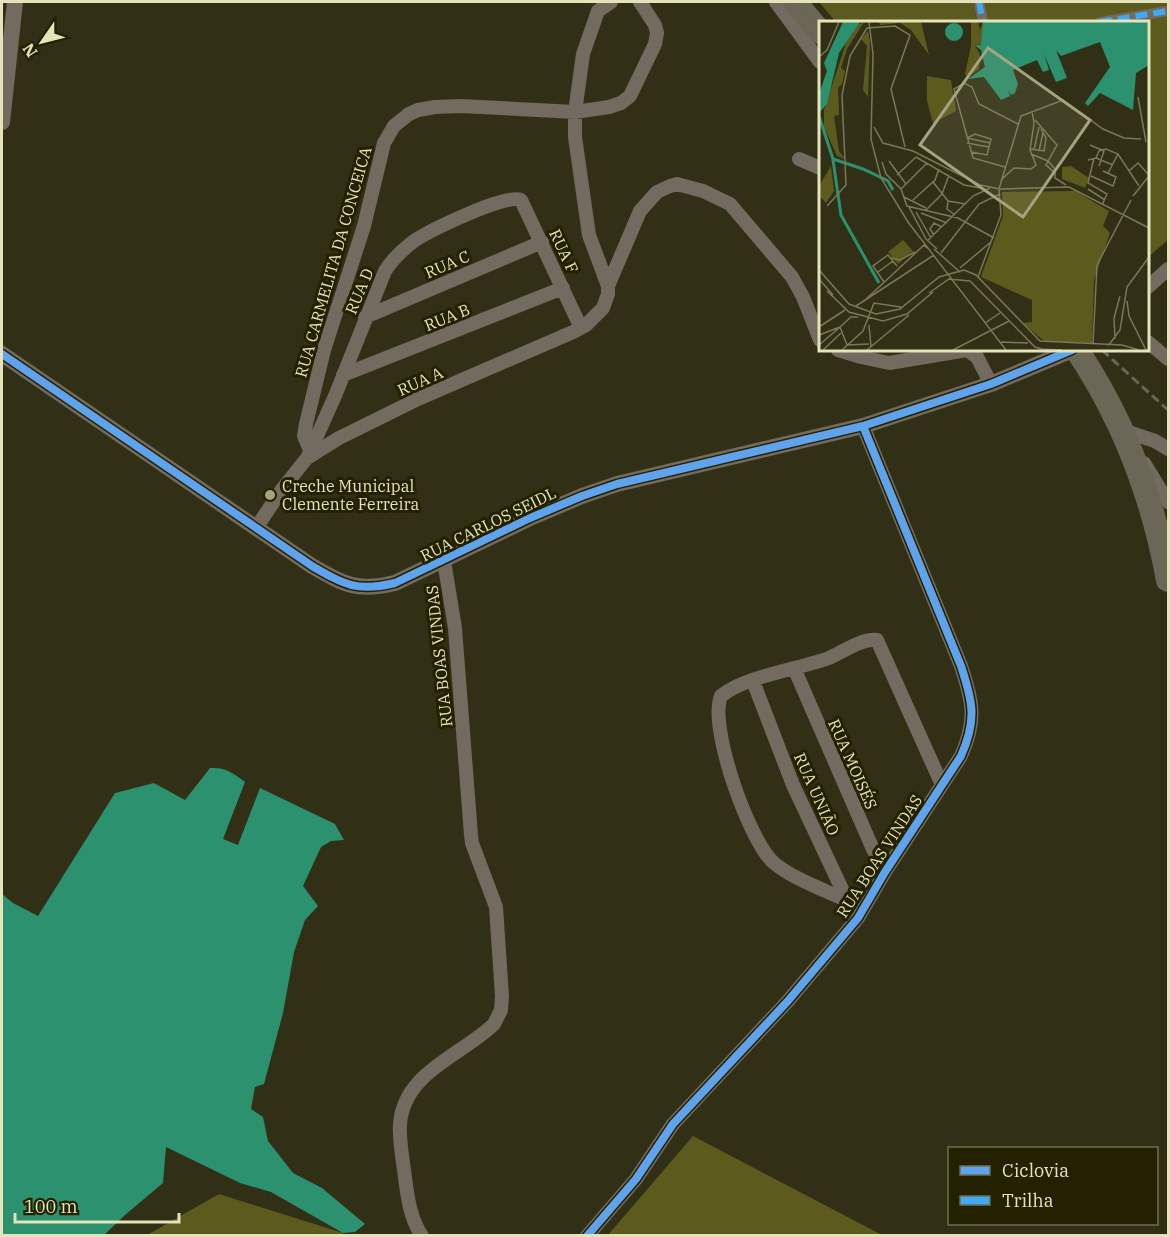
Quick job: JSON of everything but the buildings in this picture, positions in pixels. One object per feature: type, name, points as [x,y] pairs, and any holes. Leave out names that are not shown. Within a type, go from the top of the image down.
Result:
[{"type":"highway","points":[[795,2],[819,31]]},
{"type":"highway","points":[[1079,351],[1113,412],[1135,461],[1155,522],[1168,580]]},
{"type":"street","points":[[2,122],[15,2]]},
{"type":"street","points":[[608,286],[589,235],[575,138],[575,112],[583,54],[595,6],[611,2]]},
{"type":"street","name":"RUA CARMELITA DA CONCEICA","points":[[309,454],[304,436],[324,350],[364,226],[384,142],[394,126],[409,114],[435,107],[575,112],[616,105],[630,96],[655,44],[656,25],[640,2]]},
{"type":"street","points":[[776,2],[819,61]]},
{"type":"street","points":[[979,2],[983,21]]},
{"type":"street","points":[[1106,21],[1168,11]]},
{"type":"street","points":[[799,159],[819,168]]},
{"type":"street","name":"RUA A","points":[[256,528],[309,454],[365,424],[581,328],[603,308],[608,286],[634,221],[646,202],[657,192],[669,186],[686,185],[730,204],[792,277],[803,297],[819,337]]},
{"type":"street","name":"RUA F","points":[[508,200],[515,198],[521,200],[581,328]]},
{"type":"street","name":"RUA D","points":[[309,454],[385,271],[395,257],[412,243],[458,218],[508,200]]},
{"type":"street","name":"RUA C","points":[[365,317],[542,242]]},
{"type":"street","points":[[1149,286],[1168,269]]},
{"type":"street","name":"RUA B","points":[[343,375],[563,288]]},
{"type":"street","points":[[1149,343],[1168,359]]},
{"type":"street","points":[[841,351],[888,363],[961,351]]},
{"type":"street","points":[[968,351],[977,357],[991,384]]},
{"type":"street","name":"RUA CARLOS SEIDL","points":[[2,354],[312,566],[339,581],[358,588],[395,583],[564,502],[617,484],[863,426],[991,384],[1070,351]]},
{"type":"street","points":[[1078,351],[1103,402],[1168,502]]},
{"type":"street","name":"RUA BOAS VINDAS","points":[[587,1236],[636,1179],[673,1124],[787,1002],[858,918],[885,872],[961,756],[970,735],[972,713],[969,691],[946,624],[863,426]]},
{"type":"street","points":[[1122,430],[1155,441],[1168,449]]},
{"type":"street","name":"RUA BOAS VINDAS","points":[[422,1236],[413,1220],[404,1170],[400,1124],[404,1108],[415,1084],[494,1024],[501,1010],[502,996],[496,907],[472,843],[455,628],[444,561]]},
{"type":"street","points":[[848,902],[775,865],[764,853],[732,779],[723,746],[719,701],[723,694],[753,681],[874,640],[878,642],[942,785]]},
{"type":"street","name":"RUA MOISÉS","points":[[794,668],[885,872]]},
{"type":"street","name":"RUA UNIÃO","points":[[753,681],[793,785],[848,902],[858,918]]},
{"type":"shaded area","points":[[819,2],[1168,2],[1168,240],[1149,256],[1149,21],[835,21]]},
{"type":"shaded area","points":[[210,768],[233,773],[245,782],[223,839],[238,845],[260,788],[335,824],[344,840],[331,841],[321,847],[303,886],[318,906],[305,920],[294,952],[283,1013],[264,1084],[255,1087],[251,1109],[263,1117],[268,1141],[293,1173],[322,1188],[365,1224],[355,1232],[343,1233],[271,1192],[240,1183],[166,1147],[163,1183],[104,1235],[2,1235],[2,894],[13,903],[38,916],[115,793],[154,783],[185,800]]},
{"type":"shaded area","points":[[693,1136],[882,1235],[608,1235]]},
{"type":"shaded area","points":[[219,1194],[343,1233],[343,1235],[147,1235]]},
{"type":"railway","points":[[798,2],[819,28]]},
{"type":"railway","points":[[1103,351],[1168,410]]},
{"type":"marked path","points":[[979,2],[983,21]]},
{"type":"marked path","points":[[1106,21],[1168,11]]},
{"type":"cycle path","points":[[2,354],[312,566],[343,582],[371,587],[395,583],[530,518],[617,484],[863,426],[991,384],[1070,351]]},
{"type":"cycle path","points":[[587,1236],[636,1179],[673,1124],[787,1002],[858,918],[885,872],[961,756],[966,743],[972,711],[961,666],[863,426]]},
{"type":"place","name":"Creche Municipal Clemente Ferreira","points":[[270,495]]}]
